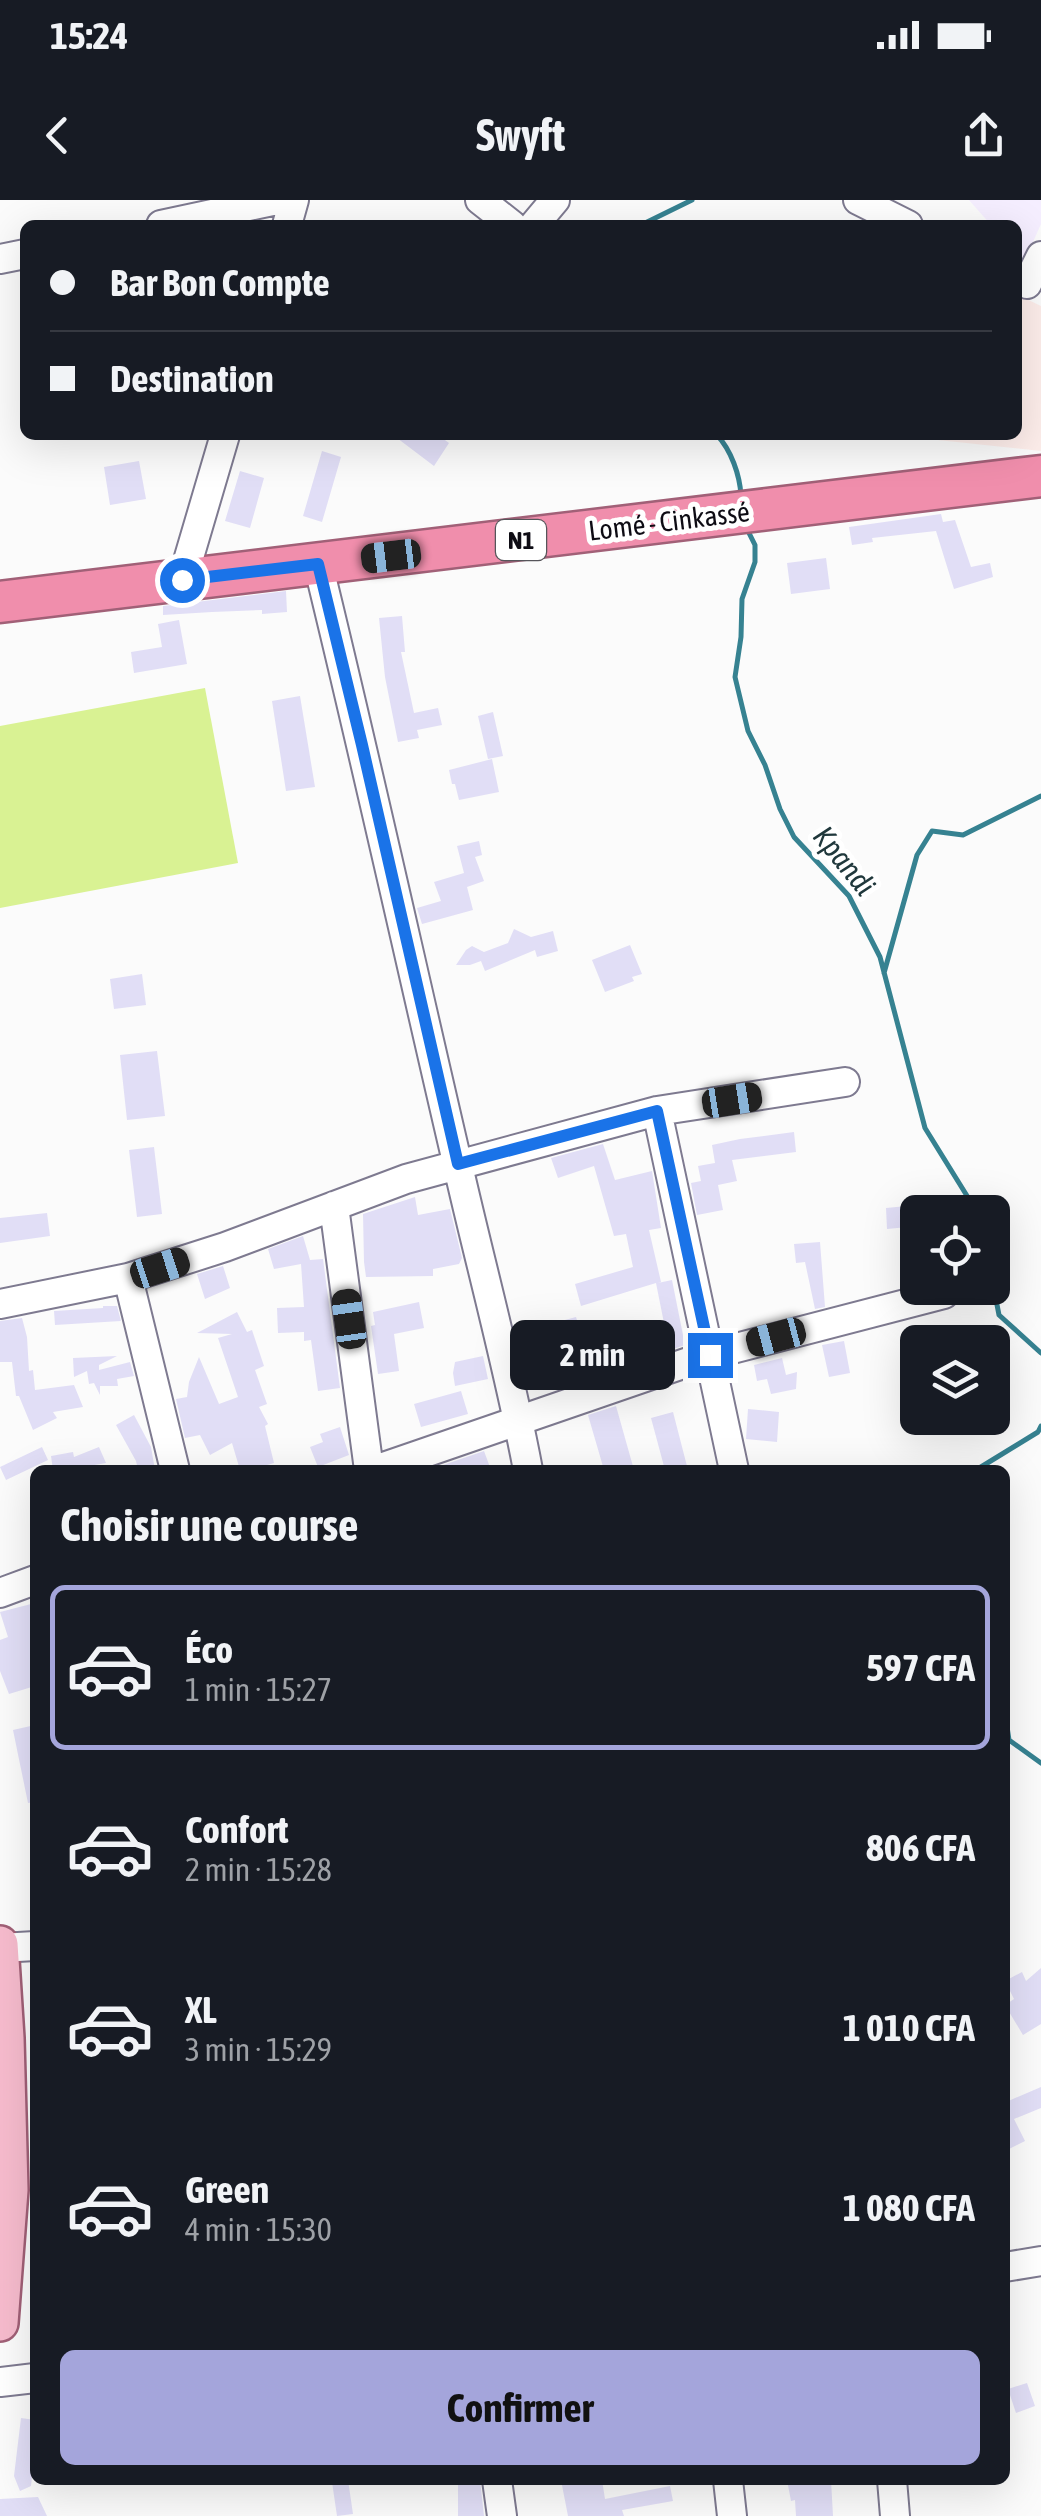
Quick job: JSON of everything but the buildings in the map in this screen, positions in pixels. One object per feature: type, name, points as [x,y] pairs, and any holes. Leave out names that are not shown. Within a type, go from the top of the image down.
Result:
[{"type":"highway","name":"Lomé - Cinkassé","points":[[0,602],[1041,476]]},
{"type":"main road","points":[[0,1947],[10,2190],[0,2322]]},
{"type":"street","points":[[184,220],[278,200]]},
{"type":"street","points":[[480,200],[506,220]]},
{"type":"street","points":[[538,220],[556,200]]},
{"type":"street","points":[[858,200],[898,220]]},
{"type":"street","points":[[1029,285],[1041,256]]},
{"type":"street","points":[[182,580],[224,440]]},
{"type":"street","points":[[318,564],[527,1465]]},
{"type":"street","points":[[0,1304],[128,1278],[225,1247],[406,1179],[657,1111],[844,1082]]},
{"type":"street","points":[[657,1111],[733,1465]]},
{"type":"street","points":[[334,1206],[371,1465]]},
{"type":"street","points":[[128,1278],[174,1465]]},
{"type":"street","points":[[387,1465],[710,1355],[902,1305]]},
{"type":"street","points":[[0,1592],[30,1582]]},
{"type":"street","points":[[0,1947],[30,1946]]},
{"type":"street","points":[[1010,2266],[1041,2261]]},
{"type":"street","points":[[0,2382],[30,2379]]},
{"type":"street","points":[[499,2485],[502,2516]]},
{"type":"street","points":[[729,2485],[732,2516]]},
{"type":"street","points":[[892,2485],[895,2516]]},
{"type":"shaded area","points":[[969,200],[1041,200],[1041,224],[1024,262],[1022,220],[987,220]]},
{"type":"shaded area","points":[[1022,297],[1041,306],[1041,451],[938,440],[1022,440]]},
{"type":"green space","points":[[205,688],[238,863],[0,908],[0,726]]},
{"type":"waterway","name":"Kpandi","points":[[651,220],[692,200]]},
{"type":"waterway","name":"Kpandi","points":[[721,440],[734,463],[741,496]]},
{"type":"waterway","name":"Kpandi","points":[[746,527],[755,545],[755,562],[742,599],[735,677],[748,731],[794,837],[849,896],[880,957],[925,1128],[966,1195]]},
{"type":"waterway","points":[[884,973],[917,855],[932,831],[963,835],[1041,796]]},
{"type":"waterway","name":"Kpandi","points":[[997,1305],[999,1315],[1041,1353]]},
{"type":"waterway","name":"Kpandi","points":[[984,1465],[1038,1432],[1041,1426]]},
{"type":"waterway","name":"Kpandi","points":[[1010,1741],[1041,1763]]},
{"type":"route","points":[[182,580],[318,564],[458,1164],[657,1111],[710,1355]]}]
